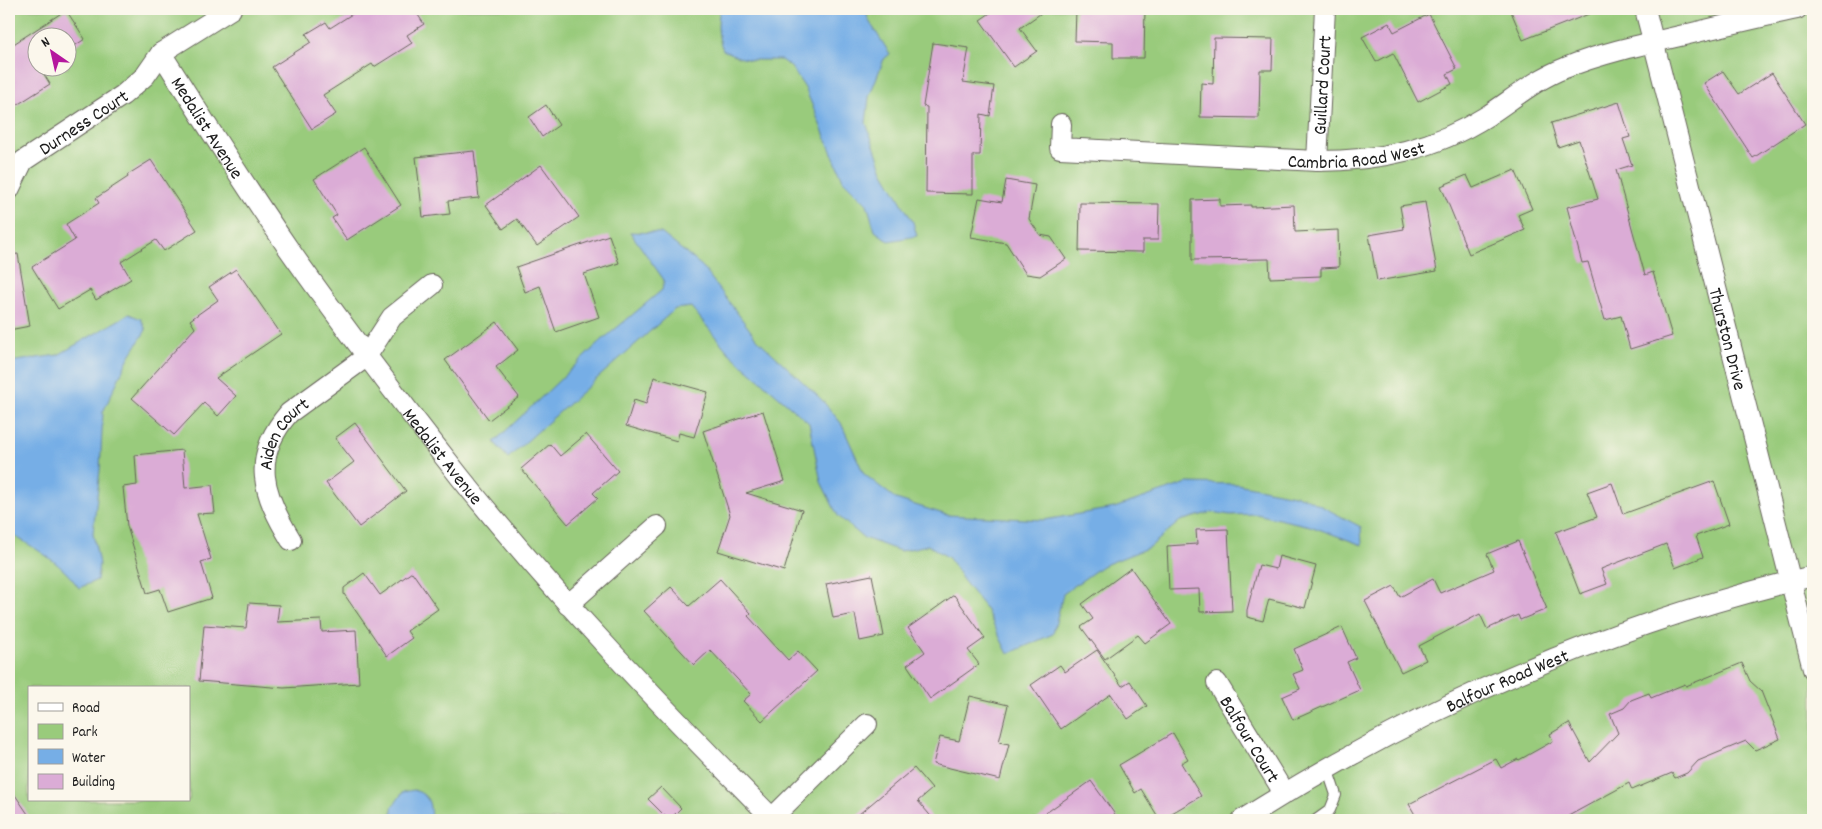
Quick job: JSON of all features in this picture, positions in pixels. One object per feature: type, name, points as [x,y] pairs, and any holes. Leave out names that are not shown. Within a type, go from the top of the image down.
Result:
[{"type":"street","points":[[161,53],[231,9]]},
{"type":"street","name":"Guillard Court","points":[[1318,161],[1325,9]]},
{"type":"street","name":"Thurston Drive","points":[[1644,9],[1813,669]]},
{"type":"street","name":"Cambria Road West","points":[[1061,124],[1060,148],[1318,161],[1346,161],[1383,157],[1419,148],[1462,130],[1487,116],[1530,86],[1563,68],[1598,55],[1796,9]]},
{"type":"street","name":"Durness Court","points":[[9,190],[23,160],[123,95],[144,76],[161,53]]},
{"type":"street","name":"Medalist Avenue","points":[[161,53],[287,247],[366,357],[462,479],[568,605],[665,709],[773,819]]},
{"type":"street","points":[[366,357],[392,317],[432,285]]},
{"type":"street","name":"Aiden Court","points":[[291,540],[275,514],[265,485],[264,470],[266,456],[272,437],[289,413],[366,357]]},
{"type":"street","points":[[568,605],[657,526]]},
{"type":"street","name":"Balfour Road West","points":[[1242,820],[1327,768],[1438,709],[1523,670],[1611,636],[1700,606],[1813,576]]},
{"type":"street","name":"Balfour Court","points":[[1218,683],[1284,793]]},
{"type":"street","points":[[773,819],[867,724]]},
{"type":"lane","points":[[1316,820],[1330,810],[1336,795],[1327,768]]},
{"type":"green space","points":[[9,9],[1813,9],[1813,820],[9,820]]},
{"type":"water","points":[[720,9],[865,9],[869,21],[890,54],[884,59],[869,97],[866,123],[883,171],[913,222],[917,236],[889,241],[875,231],[867,204],[843,180],[805,88],[791,67],[781,60],[751,60],[738,57],[723,50],[718,29]]},
{"type":"water","points":[[630,232],[661,233],[702,266],[756,338],[821,399],[841,423],[864,474],[896,499],[947,515],[1044,520],[1114,508],[1187,483],[1237,484],[1304,497],[1361,527],[1362,545],[1310,526],[1256,514],[1230,515],[1212,512],[1180,521],[1150,547],[1102,566],[1063,594],[1053,634],[1008,654],[986,609],[963,580],[949,558],[928,545],[900,551],[864,538],[838,516],[821,482],[809,423],[729,353],[691,307],[675,309],[508,458],[494,442],[601,341],[662,290],[664,280]]},
{"type":"water","points":[[129,314],[141,319],[146,330],[129,357],[103,412],[100,470],[93,533],[99,564],[97,580],[79,588],[56,563],[9,533],[9,362],[58,355]]},
{"type":"water","points":[[414,790],[420,792],[429,801],[431,820],[392,820],[392,808],[403,792]]},
{"type":"building","points":[[360,9],[414,9],[424,24],[407,35],[412,43],[374,67],[372,64],[323,95],[336,114],[312,129],[272,67],[311,42],[306,34],[326,22],[330,28]]},
{"type":"building","points":[[996,9],[1047,9],[1020,28],[1037,51],[1014,67],[980,20]]},
{"type":"building","points":[[1076,9],[1145,9],[1144,58],[1113,58],[1113,42],[1075,41]]},
{"type":"building","points":[[1510,9],[1599,9],[1599,10],[1523,40]]},
{"type":"building","points":[[66,10],[78,28],[38,28]]},
{"type":"building","points":[[1429,14],[1457,69],[1447,74],[1452,84],[1418,102],[1393,53],[1376,62],[1362,37],[1389,23],[1394,32]]},
{"type":"building","points":[[78,28],[85,39],[78,44]]},
{"type":"building","points":[[28,35],[28,78],[46,78],[50,84],[9,110],[9,47]]},
{"type":"building","points":[[1214,38],[1273,39],[1272,70],[1260,70],[1259,118],[1200,117],[1201,83],[1213,84]]},
{"type":"building","points":[[933,43],[969,48],[963,82],[994,86],[990,116],[981,114],[980,155],[973,155],[973,194],[926,193],[927,107],[923,106]]},
{"type":"building","points":[[1723,71],[1739,94],[1772,73],[1805,124],[1753,158],[1704,83]]},
{"type":"building","points":[[1619,102],[1630,137],[1623,139],[1632,165],[1616,170],[1645,275],[1653,272],[1672,336],[1630,349],[1621,316],[1605,320],[1588,262],[1582,263],[1567,207],[1598,199],[1579,140],[1558,147],[1551,123]]},
{"type":"building","points":[[546,105],[559,125],[542,137],[529,117]]},
{"type":"building","points":[[364,147],[401,205],[347,240],[332,218],[337,215],[314,179]]},
{"type":"building","points":[[474,151],[479,198],[448,201],[450,214],[423,217],[416,157]]},
{"type":"building","points":[[151,160],[197,230],[164,251],[156,240],[121,262],[131,279],[96,300],[90,290],[58,309],[32,267],[75,240],[66,224],[99,203],[96,198]]},
{"type":"building","points":[[541,165],[579,217],[537,246],[517,219],[503,229],[486,205]]},
{"type":"building","points":[[1515,170],[1532,209],[1518,215],[1525,230],[1469,254],[1441,186],[1467,175],[1473,188]]},
{"type":"building","points":[[1006,180],[1035,185],[1029,219],[1040,235],[1051,237],[1066,259],[1040,276],[1026,274],[1006,243],[971,237],[979,198],[1002,202]]},
{"type":"building","points":[[1220,199],[1220,206],[1294,205],[1295,232],[1338,230],[1339,267],[1321,268],[1321,276],[1270,278],[1269,259],[1192,260],[1192,200]]},
{"type":"building","points":[[1425,202],[1437,271],[1377,281],[1369,235],[1404,229],[1400,206]]},
{"type":"building","points":[[1080,203],[1159,204],[1158,240],[1143,240],[1143,252],[1079,251]]},
{"type":"building","points":[[609,235],[619,263],[584,274],[599,317],[556,332],[540,286],[525,292],[516,267]]},
{"type":"building","points":[[18,254],[30,326],[9,330],[9,255]]},
{"type":"building","points":[[236,269],[281,334],[216,378],[236,396],[218,416],[204,403],[174,435],[132,398],[195,328],[190,320],[218,300],[209,287]]},
{"type":"building","points":[[497,322],[518,350],[496,367],[519,397],[489,420],[445,360]]},
{"type":"building","points":[[654,377],[708,392],[694,437],[679,433],[677,441],[626,426],[634,400],[646,404]]},
{"type":"building","points":[[763,411],[785,481],[746,493],[802,510],[784,571],[718,551],[730,515],[703,431]]},
{"type":"building","points":[[355,423],[406,491],[359,527],[326,483],[354,462],[335,438]]},
{"type":"building","points":[[586,434],[618,471],[593,493],[598,498],[568,524],[521,469],[550,444],[560,456]]},
{"type":"building","points":[[182,450],[185,488],[212,485],[215,513],[197,514],[211,559],[201,562],[212,598],[168,612],[160,589],[147,593],[127,526],[123,487],[137,485],[135,455]]},
{"type":"building","points":[[1714,481],[1729,524],[1696,536],[1703,557],[1675,568],[1666,544],[1601,569],[1607,584],[1580,594],[1556,532],[1597,517],[1587,492],[1612,483],[1623,514]]},
{"type":"building","points":[[1228,529],[1232,611],[1200,612],[1199,589],[1169,590],[1167,546],[1197,544],[1196,530]]},
{"type":"building","points":[[1518,541],[1547,609],[1520,620],[1518,615],[1487,629],[1480,614],[1419,646],[1426,660],[1401,672],[1365,601],[1394,586],[1400,597],[1433,579],[1440,593],[1494,570],[1487,554]]},
{"type":"building","points":[[1279,556],[1316,566],[1305,608],[1269,599],[1263,621],[1247,617],[1247,610],[1259,565],[1276,569]]},
{"type":"building","points":[[1131,568],[1171,624],[1145,643],[1138,635],[1105,659],[1081,627],[1093,619],[1082,604]]},
{"type":"building","points":[[412,572],[438,609],[407,631],[412,638],[387,656],[344,594],[344,588],[364,573],[380,595]]},
{"type":"building","points":[[872,575],[884,636],[860,641],[855,614],[833,618],[826,584]]},
{"type":"building","points":[[720,579],[751,613],[748,616],[788,660],[798,651],[817,671],[762,721],[743,701],[751,694],[710,650],[694,665],[644,611],[671,587],[689,606]]},
{"type":"building","points":[[954,595],[985,638],[968,650],[979,664],[930,699],[907,665],[925,652],[908,628]]},
{"type":"building","points":[[249,603],[279,605],[277,622],[321,620],[322,632],[356,630],[359,683],[284,688],[199,681],[204,625],[246,628]]},
{"type":"building","points":[[1342,627],[1356,658],[1347,662],[1360,690],[1293,720],[1282,697],[1300,689],[1293,674],[1303,670],[1294,649]]},
{"type":"building","points":[[1097,650],[1122,686],[1130,681],[1147,706],[1128,719],[1111,694],[1061,729],[1031,685],[1060,665],[1065,672]]},
{"type":"building","points":[[1742,663],[1750,681],[1761,691],[1780,739],[1755,750],[1746,741],[1698,761],[1687,773],[1675,778],[1672,773],[1632,790],[1629,783],[1561,820],[1418,820],[1409,804],[1496,759],[1501,768],[1519,760],[1553,741],[1550,734],[1569,723],[1590,762],[1618,733],[1610,714],[1624,708],[1631,700],[1649,693],[1651,698]]},
{"type":"building","points":[[970,696],[1008,705],[999,742],[1009,744],[1000,780],[933,764],[940,737],[959,741]]},
{"type":"building","points":[[1173,733],[1188,759],[1181,763],[1201,796],[1160,820],[1141,789],[1135,793],[1119,765]]},
{"type":"building","points":[[914,768],[932,789],[918,801],[934,820],[852,820]]},
{"type":"building","points":[[1091,781],[1119,820],[1036,820]]},
{"type":"building","points":[[9,786],[32,820],[9,820]]},
{"type":"building","points":[[661,787],[681,808],[669,820],[648,799]]}]
